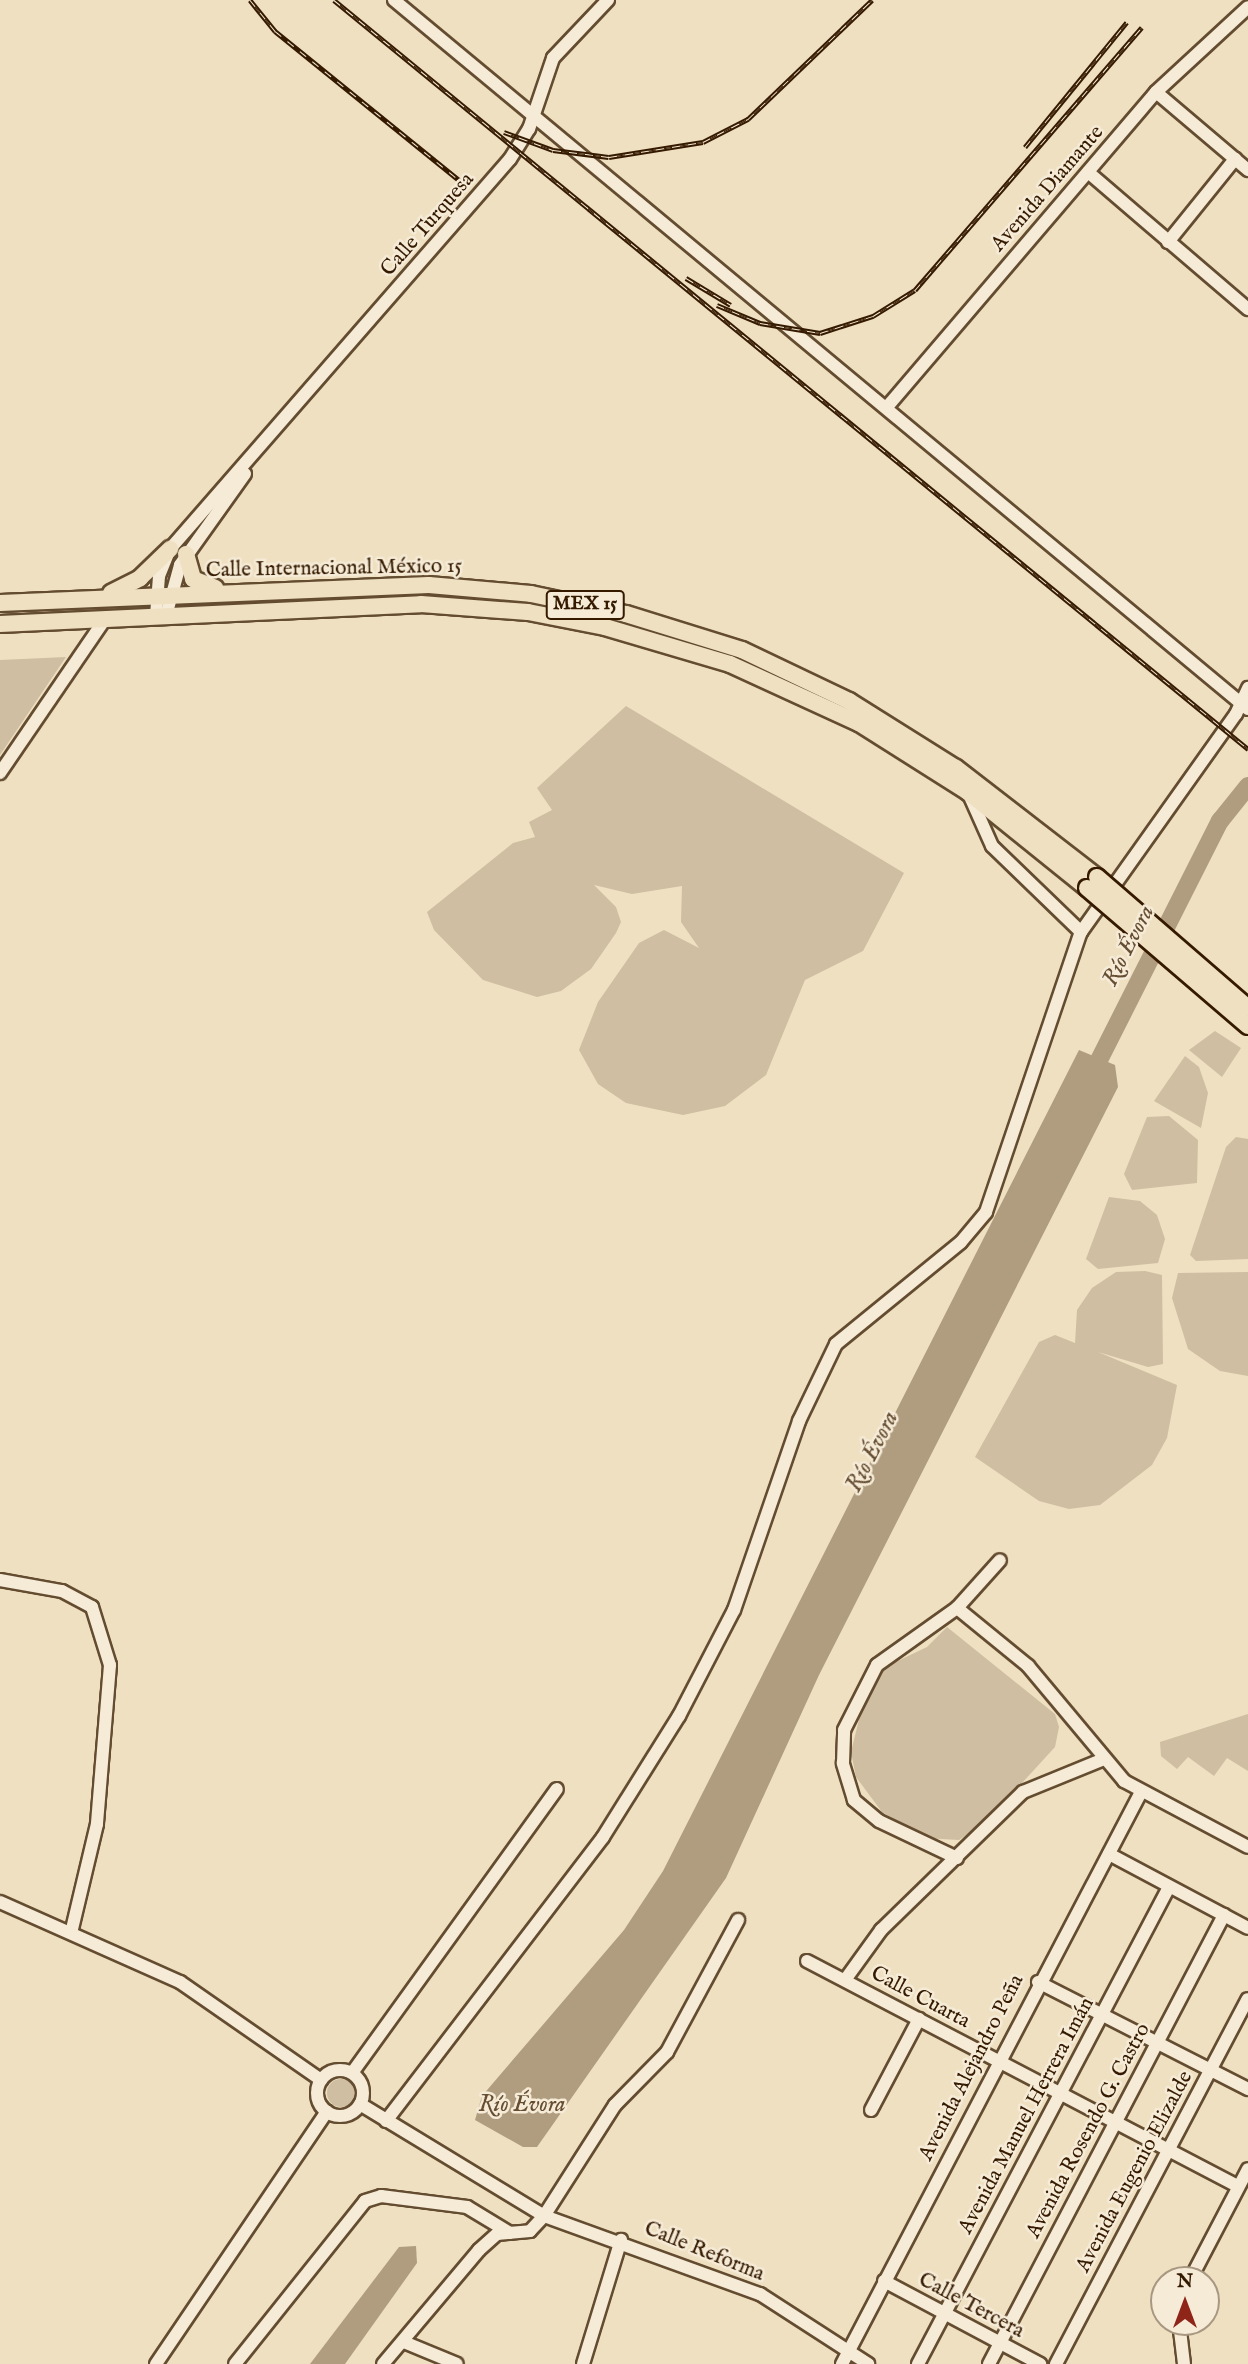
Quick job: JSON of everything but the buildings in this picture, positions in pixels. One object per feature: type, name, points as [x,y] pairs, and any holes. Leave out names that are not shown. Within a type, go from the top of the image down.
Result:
[{"type":"main road","points":[[102,597],[140,578],[178,551],[188,570],[200,584],[235,591]]},
{"type":"main road","name":"Calle Internacional México 15","points":[[0,603],[398,585],[499,590],[626,614],[715,640],[820,686],[906,735],[1092,883]]},
{"type":"main road","name":"Calle Internacional México 15","points":[[0,624],[444,604],[606,627],[697,652],[793,690],[888,740],[968,792],[1092,883]]},
{"type":"main road","name":"MEX 15","points":[[1092,883],[1248,1008]]},
{"type":"main road","name":"MEX 15","points":[[1092,883],[1248,1026]]},
{"type":"street","points":[[394,0],[1243,705]]},
{"type":"street","name":"Calle Turquesa","points":[[161,616],[161,594],[178,551],[251,461],[510,159],[534,116],[553,58],[608,0]]},
{"type":"street","name":"Avenida Diamante","points":[[887,407],[1156,92],[1248,7]]},
{"type":"street","points":[[1156,92],[1248,170]]},
{"type":"street","points":[[1168,242],[1235,159]]},
{"type":"street","points":[[1088,172],[1248,309]]},
{"type":"street","points":[[0,773],[105,619]]},
{"type":"street","points":[[386,2121],[603,1838],[679,1716],[734,1610],[799,1420],[836,1344],[961,1242],[986,1212],[1081,932],[1243,705],[1248,688]]},
{"type":"street","points":[[968,792],[992,846],[1081,932]]},
{"type":"street","points":[[957,1858],[864,1809],[849,1789],[843,1749],[849,1715],[867,1678],[891,1652],[957,1608],[1000,1560]]},
{"type":"street","points":[[0,1580],[62,1591],[92,1607],[110,1665],[97,1824],[72,1929]]},
{"type":"street","points":[[957,1608],[1028,1666],[1104,1759],[1141,1792],[1248,1847]]},
{"type":"street","points":[[845,1980],[881,1930],[1031,1785],[1104,1759]]},
{"type":"street","points":[[352,2073],[557,1789]]},
{"type":"street","name":"Avenida Alejandro Peña","points":[[842,2364],[1038,1982],[1141,1792]]},
{"type":"street","points":[[1109,1854],[1248,1928]]},
{"type":"street","name":"Avenida Manuel Herrera Imán","points":[[918,2364],[1169,1886]]},
{"type":"street","points":[[0,1902],[72,1929],[180,1982],[321,2080]]},
{"type":"street","name":"Avenida Rosendo G. Castro","points":[[989,2364],[1224,1915]]},
{"type":"street","points":[[383,2364],[479,2250],[510,2233],[530,2231],[544,2216],[615,2105],[667,2052],[738,1920]]},
{"type":"street","name":"Calle Cuarta","points":[[807,1961],[1238,2186]]},
{"type":"street","points":[[1038,1982],[1248,2089]]},
{"type":"street","name":"Avenida Eugenio Elizalde","points":[[1056,2364],[1248,1999]]},
{"type":"street","points":[[871,2110],[919,2019]]},
{"type":"street","points":[[337,2070],[352,2073],[362,2085],[360,2104],[344,2115],[327,2111],[318,2096],[321,2080],[337,2070]]},
{"type":"street","name":"Calle Reforma","points":[[360,2104],[544,2216],[621,2240],[760,2294],[849,2349],[868,2364]]},
{"type":"street","points":[[156,2364],[327,2111]]},
{"type":"street","points":[[1198,2266],[1248,2169]]},
{"type":"street","points":[[235,2364],[365,2202],[382,2196],[467,2207],[510,2233]]},
{"type":"street","points":[[583,2364],[621,2240]]},
{"type":"street","name":"Calle Tercera","points":[[884,2281],[1040,2364]]},
{"type":"street","points":[[1181,2336],[1184,2364]]},
{"type":"street","points":[[404,2342],[457,2364]]},
{"type":"shaded area","points":[[66,657],[0,755],[0,660]]},
{"type":"shaded area","points":[[626,706],[904,873],[863,951],[805,980],[766,1075],[725,1106],[683,1115],[626,1103],[598,1084],[579,1050],[598,1002],[639,943],[664,930],[699,948],[681,922],[682,886],[632,894],[594,885],[616,907],[621,922],[616,933],[591,969],[561,991],[537,997],[483,980],[434,930],[427,912],[513,843],[535,837],[529,822],[552,810],[537,788]]},
{"type":"shaded area","points":[[1215,1031],[1241,1048],[1222,1077],[1189,1050]]},
{"type":"shaded area","points":[[1185,1056],[1199,1067],[1208,1093],[1201,1128],[1154,1101]]},
{"type":"shaded area","points":[[1169,1116],[1198,1140],[1197,1183],[1132,1190],[1124,1174],[1147,1117]]},
{"type":"shaded area","points":[[1236,1137],[1248,1139],[1248,1259],[1196,1261],[1190,1255],[1226,1147]]},
{"type":"shaded area","points":[[1109,1197],[1140,1201],[1157,1215],[1165,1239],[1158,1263],[1098,1269],[1086,1259]]},
{"type":"shaded area","points":[[1145,1271],[1162,1275],[1163,1364],[1148,1367],[1098,1352],[1177,1385],[1167,1438],[1152,1465],[1100,1505],[1069,1509],[1039,1501],[975,1457],[1039,1342],[1055,1335],[1075,1343],[1077,1310],[1092,1288],[1116,1272]]},
{"type":"shaded area","points":[[1248,1272],[1248,1376],[1220,1371],[1188,1349],[1172,1298],[1178,1273]]},
{"type":"shaded area","points":[[947,1627],[1055,1714],[1059,1727],[1055,1747],[990,1818],[959,1840],[924,1838],[882,1812],[856,1777],[851,1752],[867,1687],[883,1668],[927,1647]]},
{"type":"shaded area","points":[[1248,1714],[1248,1771],[1227,1758],[1214,1776],[1188,1757],[1177,1769],[1161,1756],[1160,1742]]},
{"type":"shaded area","points":[[341,2079],[351,2083],[355,2093],[351,2103],[341,2107],[331,2103],[327,2093],[331,2083]]},
{"type":"water","name":"Río Évora","points":[[1079,1050],[1115,1065],[1118,1087],[819,1675],[726,1878],[537,2147],[523,2147],[475,2120],[482,2096],[624,1930],[663,1871]]},
{"type":"water","points":[[416,2246],[417,2263],[345,2364],[310,2364],[399,2247]]},
{"type":"waterway","name":"Río Évora","points":[[1092,1074],[1220,821],[1248,786]]},
{"type":"railway","points":[[250,0],[275,31],[463,183]]},
{"type":"railway","points":[[334,0],[1248,749]]},
{"type":"railway","points":[[504,132],[553,150],[609,157],[703,142],[748,119],[872,0]]},
{"type":"railway","points":[[1025,147],[1127,22]]},
{"type":"railway","points":[[717,305],[760,323],[820,333],[873,316],[915,290],[1142,27]]},
{"type":"railway","points":[[686,278],[731,305]]}]
